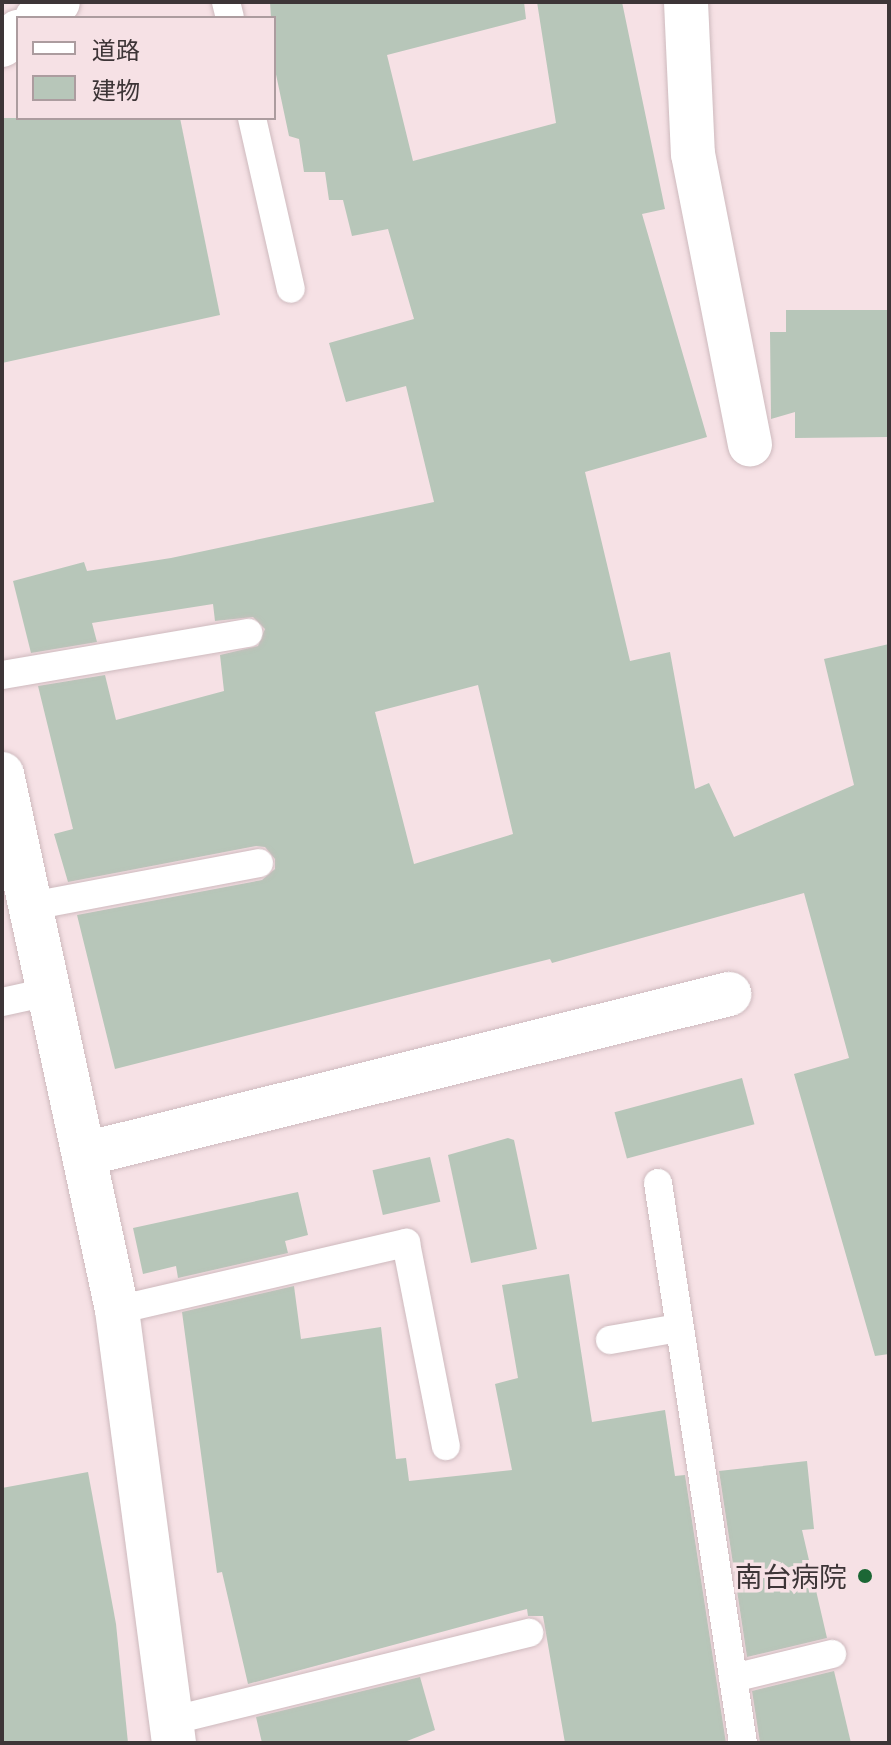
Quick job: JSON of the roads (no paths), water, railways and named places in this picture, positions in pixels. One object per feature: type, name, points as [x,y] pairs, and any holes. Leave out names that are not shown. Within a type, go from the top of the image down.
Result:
[{"type":"street","points":[[40,16],[58,2]]},
{"type":"street","points":[[686,2],[693,154],[750,444]]},
{"type":"street","points":[[2,774],[117,1310],[172,1732]]},
{"type":"street","points":[[85,1154],[729,994]]},
{"type":"lane","points":[[252,120],[291,289]]},
{"type":"lane","points":[[2,675],[248,633]]},
{"type":"lane","points":[[32,906],[259,863]]},
{"type":"lane","points":[[2,1002],[48,992]]},
{"type":"lane","points":[[658,1183],[743,1743]]},
{"type":"lane","points":[[117,1310],[406,1243],[446,1446]]},
{"type":"lane","points":[[610,1340],[679,1328]]},
{"type":"lane","points":[[172,1732],[529,1633]]},
{"type":"lane","points":[[733,1678],[832,1654]]},
{"type":"place","name":"南台病院","points":[[865,1576]]}]
